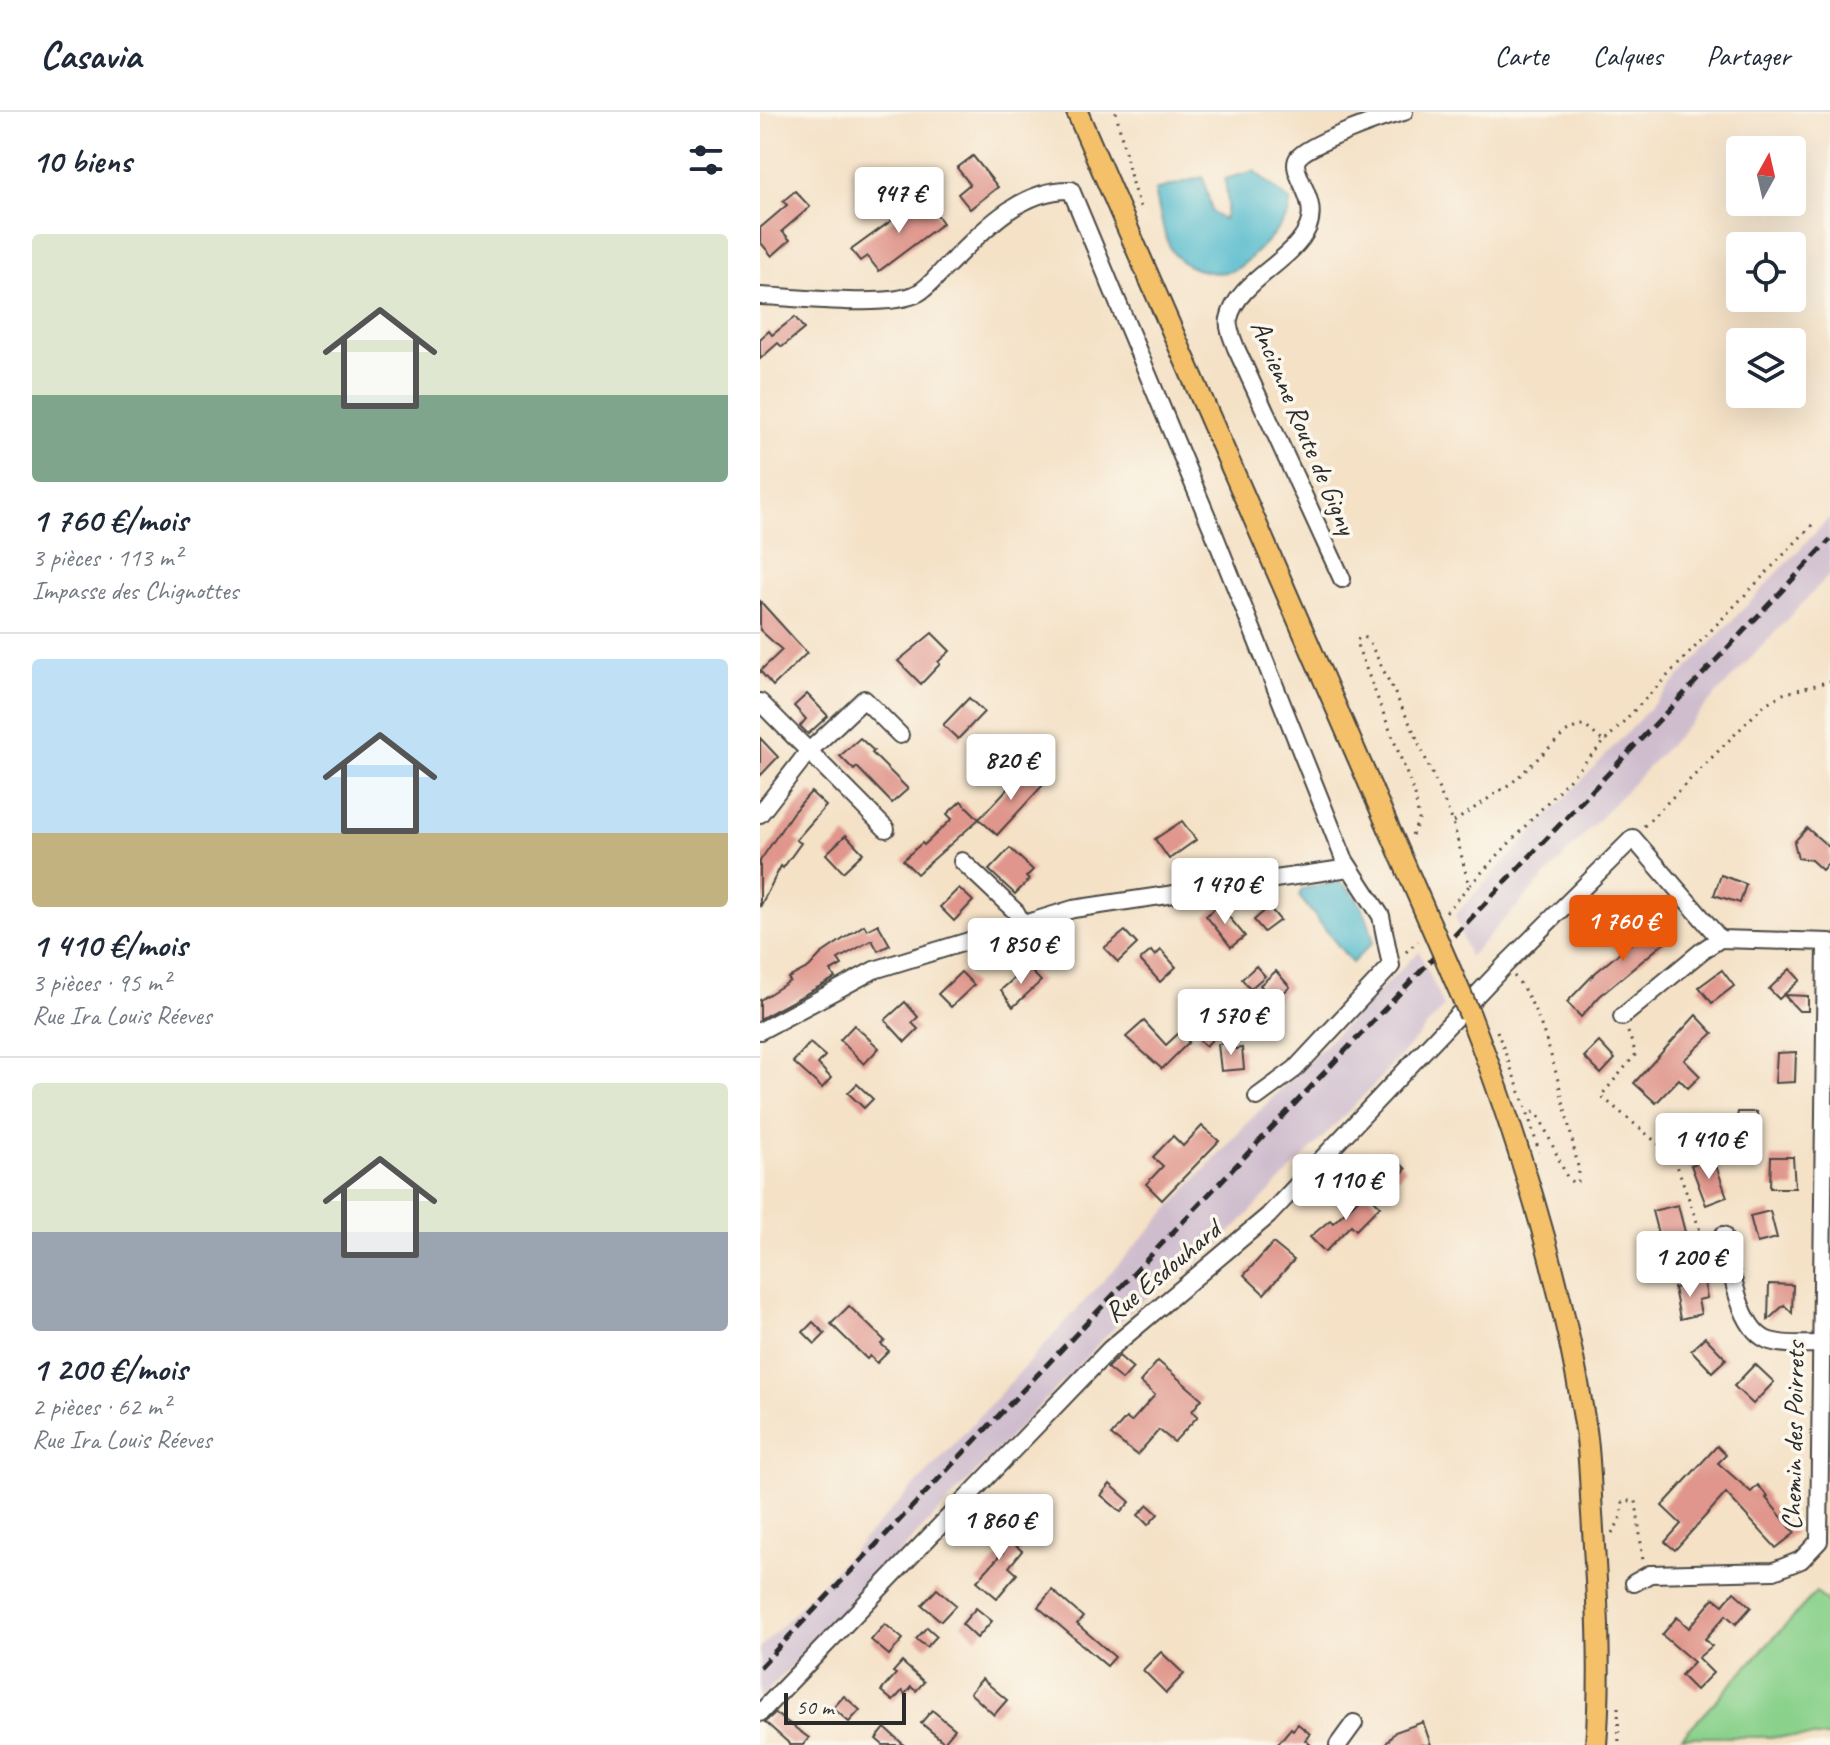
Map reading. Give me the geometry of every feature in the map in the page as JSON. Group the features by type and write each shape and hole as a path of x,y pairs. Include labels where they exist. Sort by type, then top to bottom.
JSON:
{"main road":[{"path":"1077,112 1470,1015 1507,1116 1533,1198 1585,1425 1598,1594 1596,1745"}],"street":[{"name":"Ancienne Route de Gigny","path":"1342,579 1236,348 1228,321 1236,300 1300,240 1308,227 1312,204 1297,172 1295,163 1300,154 1351,130 1404,112"},
{"path":"760,296 882,301 918,294 993,222 1038,195 1071,190 1349,868 1381,916 1391,966 1295,1069 1257,1097"},
{"path":"760,814 808,752 864,699 900,735"},
{"path":"760,702 886,829"},
{"path":"1633,838 1720,939"},
{"name":"Rue Esdouhard","path":"760,1713 1110,1349 1268,1216 1505,965 1633,838"},
{"path":"962,861 1016,912 1023,925"},
{"path":"760,1031 874,970 1073,909 1349,868"},
{"path":"1622,1017 1720,939 1828,942"},
{"name":"Chemin des Poirrets","path":"1638,1580 1675,1572 1774,1571 1801,1560 1825,1541 1821,1344 1828,942"},
{"path":"1723,1235 1744,1315 1757,1334 1780,1344 1821,1344"},
{"path":"1338,1745 1354,1723"}],"path":[{"path":"1391,966 1813,524"},
{"path":"1412,835 1419,820 1415,795 1357,645 1361,637 1370,643 1453,822 1469,886"},
{"path":"1633,838 1765,704 1783,694 1830,681"},
{"path":"1453,822 1514,781 1565,733 1578,726 1585,726 1604,742"},
{"path":"1505,965 1528,993 1546,1041 1579,1171 1578,1181 1573,1183 1567,1177 1540,1118 1536,1113 1527,1111"},
{"path":"1622,1017 1636,1054 1601,1096 1674,1157 1703,1239 1723,1235"},
{"path":"1612,1533 1620,1520 1623,1501 1636,1501 1638,1580"}],"shaded area":[{"path":"1830,517 1830,574 1469,957 1455,915"},
{"path":"1419,951 1444,1007 1376,1083 1218,1245 1133,1308 760,1699 760,1648 943,1456 1252,1118"}],"green space":[{"path":"1816,1592 1830,1605 1830,1737 1682,1737"}],"water":[{"path":"1254,171 1290,201 1288,214 1280,226 1250,258 1231,271 1205,271 1181,261 1168,242 1155,190 1203,177 1212,212 1224,220 1228,205 1225,179"},
{"path":"1340,882 1362,909 1373,942 1352,963 1299,896 1302,889"}],"building":[{"path":"973,156 998,187 970,209 958,194 970,184 957,168"},
{"path":"926,171 939,187 925,198 913,183"},
{"path":"795,191 810,207 782,231 790,240 772,256 760,242 760,228 787,205 783,201"},
{"path":"924,197 943,223 879,271 867,256 860,261 851,250"},
{"path":"795,317 804,329 782,347 778,343 760,359 760,339 769,331 772,335"},
{"path":"760,601 807,653 773,686 760,671 782,650 760,630"},
{"path":"932,633 950,651 921,684 898,661"},
{"path":"807,694 828,716 808,734 800,726 806,719 794,706"},
{"path":"969,698 984,712 958,739 943,725"},
{"path":"760,738 778,757 760,776"},
{"path":"860,738 908,789 892,803 857,767 854,770 840,756"},
{"path":"1026,769 1043,785 997,835 979,819"},
{"path":"811,792 826,806 796,840 801,843 783,868 781,866 760,907 760,861 793,812"},
{"path":"961,801 979,819 917,874 903,860 952,819 947,814"},
{"path":"1182,821 1196,840 1169,859 1155,839"},
{"path":"1807,828 1830,848 1830,861 1822,870 1811,860 1798,858 1794,842"},
{"path":"846,835 863,853 843,872 826,854"},
{"path":"1010,848 1033,870 1026,877 1029,880 1015,894 989,870"},
{"path":"1721,875 1746,884 1740,903 1714,895"},
{"path":"959,888 973,901 954,921 940,907"},
{"path":"1219,905 1245,936 1231,947 1206,916"},
{"path":"1269,907 1280,920 1264,932 1254,920"},
{"path":"1659,912 1676,933 1600,996 1581,1017 1567,1002 1595,973 1644,933 1639,927"},
{"path":"878,924 890,945 878,951 872,940 838,959 842,965 831,971 835,978 760,1019 760,1000 864,925 867,930"},
{"path":"1125,931 1137,944 1118,962 1104,948"},
{"path":"1161,950 1176,967 1160,982 1140,960 1151,951 1155,956"},
{"path":"1256,966 1265,976 1250,989 1242,979"},
{"path":"1027,967 1041,981 1013,1007 1001,990"},
{"path":"1790,969 1800,980 1779,999 1769,989"},
{"path":"1722,970 1734,986 1712,1003 1699,987"},
{"path":"1276,971 1290,987 1274,1001 1260,985"},
{"path":"961,972 974,985 951,1007 938,994"},
{"path":"1784,995 1808,996 1808,1011 1799,1011"},
{"path":"905,1002 918,1017 912,1023 918,1029 905,1042 885,1020"},
{"path":"1221,1012 1230,1021 1206,1046 1196,1037"},
{"path":"1696,1015 1713,1033 1684,1060 1700,1076 1688,1088 1679,1079 1656,1103 1634,1083"},
{"path":"1144,1021 1166,1045 1180,1032 1189,1042 1162,1069 1126,1037"},
{"path":"854,1025 879,1048 864,1064 840,1040"},
{"path":"1234,1042 1235,1049 1242,1048 1244,1069 1221,1071 1218,1044"},
{"path":"1599,1042 1615,1059 1601,1074 1584,1057"},
{"path":"810,1043 825,1056 818,1064 831,1078 822,1088 793,1062"},
{"path":"1796,1052 1795,1082 1775,1083 1777,1053"},
{"path":"857,1084 873,1099 864,1108 848,1093"},
{"path":"1738,1112 1757,1112 1758,1150 1729,1150 1729,1125"},
{"path":"1202,1126 1219,1141 1162,1200 1146,1184 1163,1166 1153,1157 1173,1136 1183,1146"},
{"path":"1392,1155 1406,1169 1388,1187 1373,1173"},
{"path":"1713,1157 1727,1197 1706,1205 1691,1165"},
{"path":"1771,1157 1793,1157 1795,1188 1770,1188"},
{"path":"1366,1192 1380,1206 1356,1230 1351,1225 1325,1252 1310,1237 1330,1220 1333,1223"},
{"path":"1678,1205 1685,1232 1659,1238 1652,1211"},
{"path":"1770,1211 1777,1238 1757,1243 1750,1216"},
{"path":"1273,1243 1294,1260 1264,1294 1244,1275"},
{"path":"1704,1281 1707,1298 1698,1300 1701,1314 1680,1319 1674,1288"},
{"path":"1769,1284 1793,1285 1792,1313 1784,1305 1768,1320"},
{"path":"849,1306 885,1341 881,1344 889,1351 877,1363 870,1356 867,1359 831,1324"},
{"path":"813,1322 825,1334 815,1344 803,1332"},
{"path":"1705,1337 1726,1359 1712,1372 1691,1350"},
{"path":"1119,1356 1133,1368 1122,1380 1107,1368"},
{"path":"1158,1361 1202,1399 1192,1411 1198,1416 1174,1442 1159,1430 1137,1455 1111,1435 1126,1418 1131,1422 1155,1395 1140,1382"},
{"path":"1755,1364 1774,1382 1753,1404 1734,1386"},
{"path":"1717,1446 1726,1455 1718,1463 1751,1492 1758,1485 1795,1533 1776,1548 1726,1493 1675,1550 1665,1542 1681,1524 1662,1506"},
{"path":"1110,1484 1130,1502 1121,1512 1101,1495"},
{"path":"1148,1505 1158,1514 1148,1525 1138,1515"},
{"path":"987,1521 1022,1551 1009,1567 1017,1574 997,1598 977,1581 1003,1552 978,1531"},
{"path":"937,1589 956,1605 941,1621 922,1605"},
{"path":"1052,1590 1083,1617 1077,1624 1115,1657 1107,1666 1038,1607"},
{"path":"1734,1592 1751,1607 1736,1624 1726,1615 1705,1639 1712,1646 1698,1658 1713,1673 1696,1690 1681,1675 1694,1662 1662,1635 1677,1617 1689,1628 1714,1598 1723,1605"},
{"path":"976,1608 992,1621 977,1638 962,1624"},
{"path":"885,1624 903,1639 889,1655 871,1640"},
{"path":"927,1627 937,1636 927,1647 916,1639"},
{"path":"1161,1652 1184,1674 1166,1693 1143,1670"},
{"path":"902,1662 924,1682 916,1691 911,1687 905,1694 902,1691 893,1701 881,1691"},
{"path":"982,1679 1007,1700 994,1715 970,1693"},
{"path":"844,1696 860,1710 849,1722 833,1708"},
{"path":"932,1710 955,1729 944,1742 921,1723"},
{"path":"775,1713 809,1738 803,1745 791,1745 765,1722"},
{"path":"1423,1722 1431,1745 1385,1745 1395,1732"},
{"path":"1298,1724 1310,1734 1305,1740 1311,1745 1277,1745 1291,1728 1293,1730"},
{"path":"885,1728 904,1745 883,1745 876,1739"}],"railway":[{"path":"760,1667 1830,540"}]}
